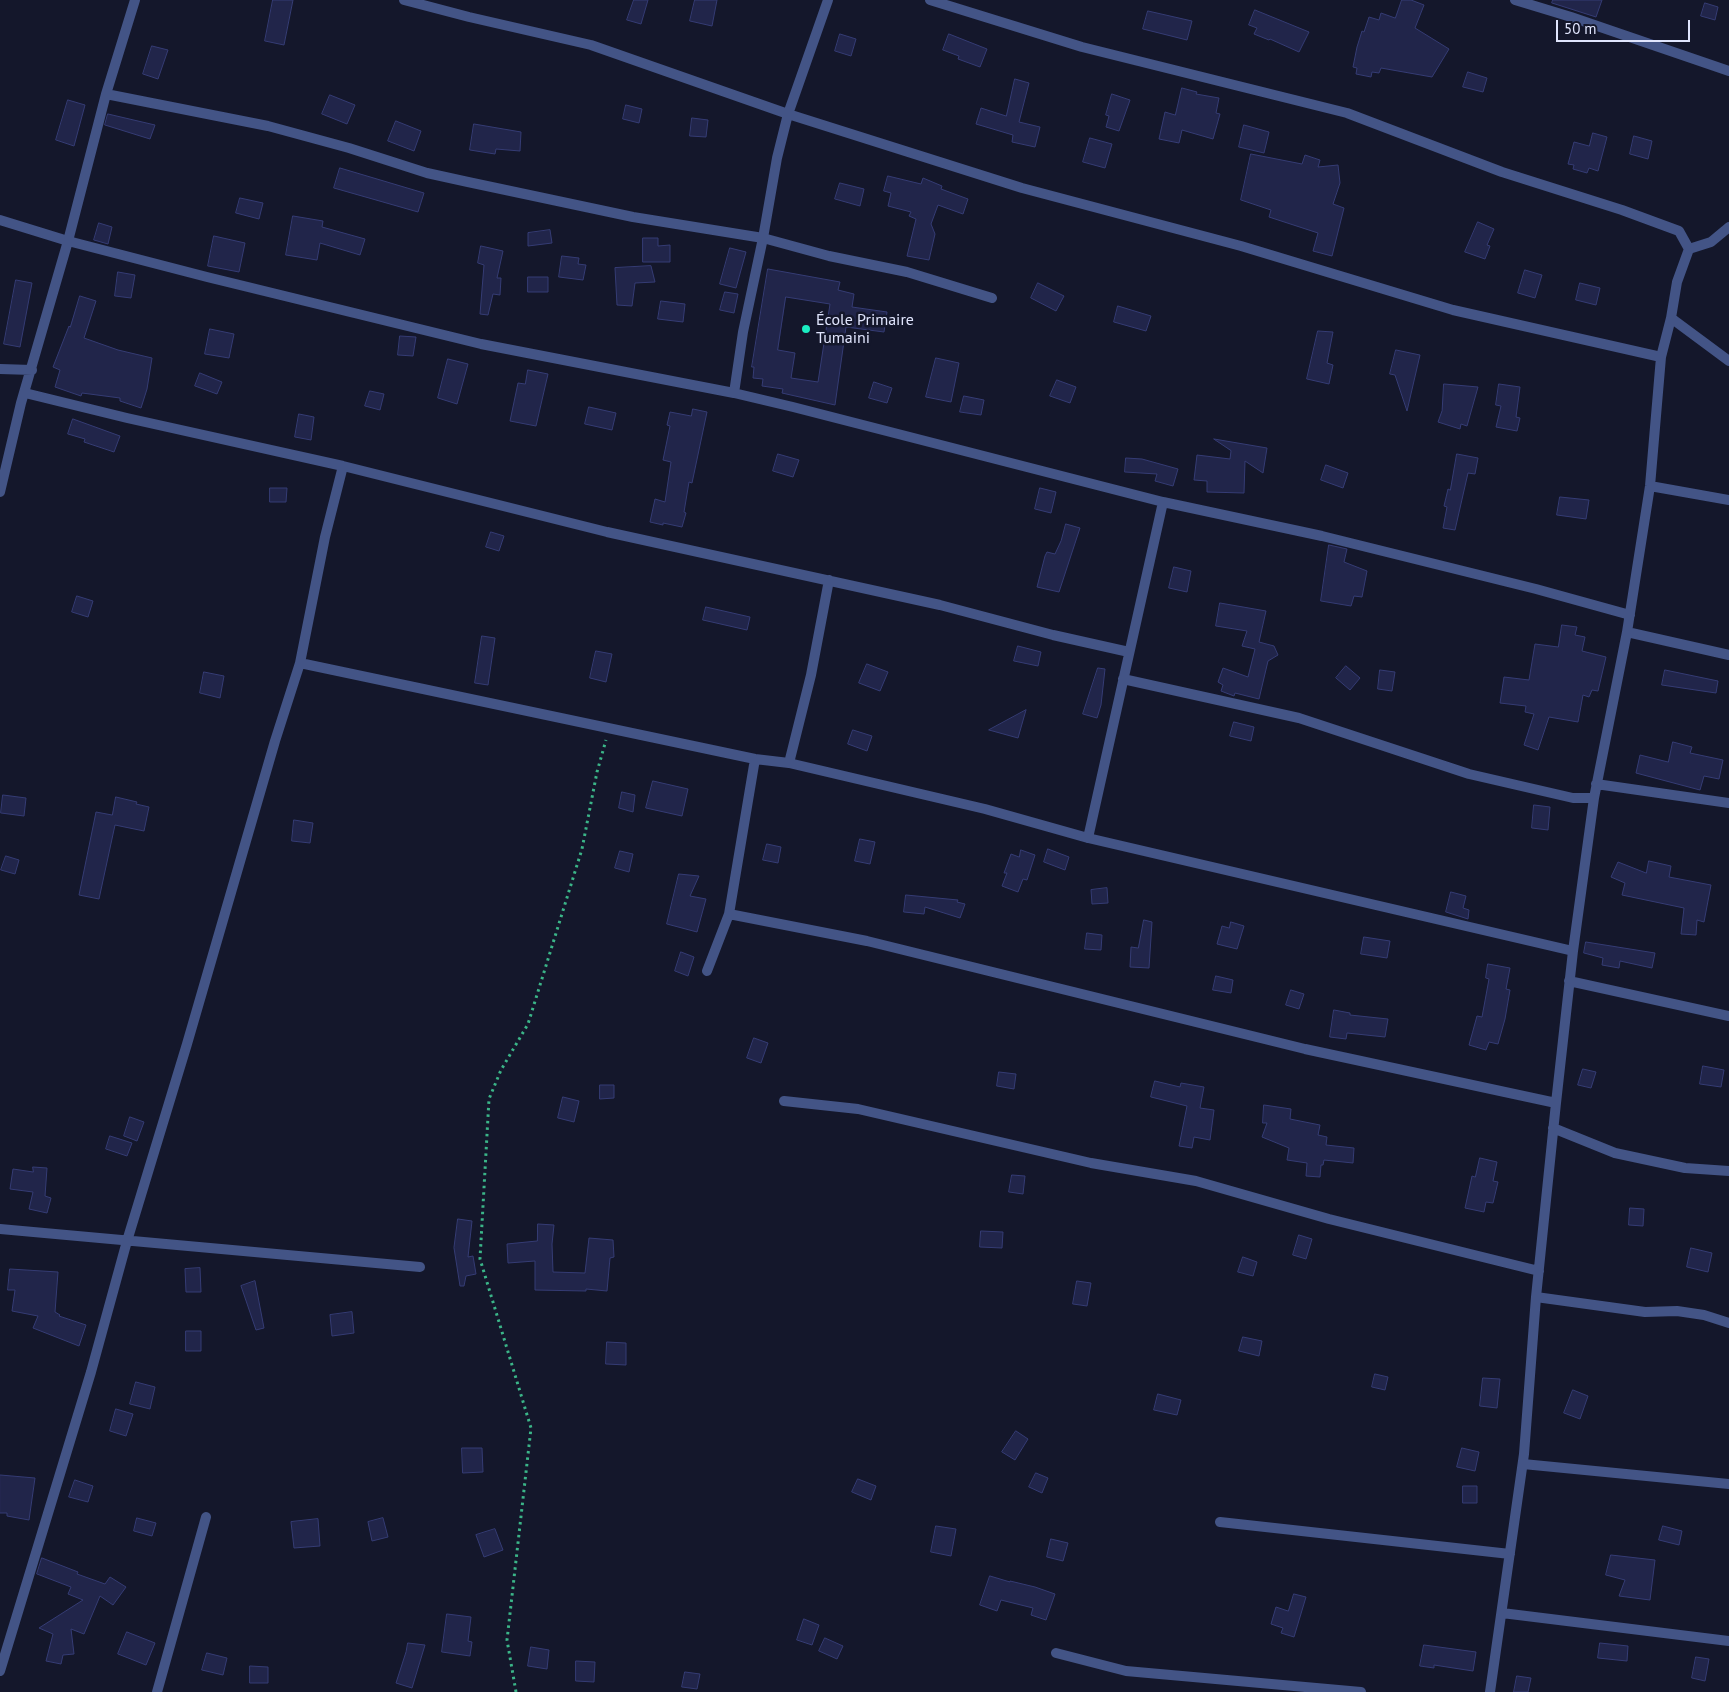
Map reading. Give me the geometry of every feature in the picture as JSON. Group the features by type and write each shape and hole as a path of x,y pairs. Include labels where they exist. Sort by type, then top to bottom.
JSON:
{"street":[{"path":"0,492 106,94 135,0"},
{"path":"404,0 591,45 788,114 1022,188 1240,246 1453,310 1661,357"},
{"path":"734,393 743,332 763,238 777,158 788,114 828,0"},
{"path":"930,0 1082,47 1347,113 1502,172 1622,210 1679,231 1689,250 1677,282 1671,318 1661,357 1650,486 1627,632 1594,798 1573,951 1553,1128 1536,1297 1523,1464 1490,1692"},
{"path":"1515,0 1534,3 1729,71"},
{"path":"106,94 268,126 349,148 428,173 468,182 633,217 763,238 829,256 907,272 992,298"},
{"path":"0,220 68,241 207,277 481,344 734,393 803,409 1163,502 1322,536 1518,584 1630,614"},
{"path":"1689,250 1711,242 1729,227"},
{"path":"1671,318 1729,361"},
{"path":"0,369 32,370"},
{"path":"25,393 127,418 343,466 607,532 940,605 1053,635 1130,652"},
{"path":"0,1671 91,1372 300,662 325,537 343,466"},
{"path":"1650,486 1729,500"},
{"path":"1088,838 1163,502"},
{"path":"789,762 811,676 828,580"},
{"path":"1627,632 1729,655"},
{"path":"300,662 755,759 789,762 985,810 1088,838 1573,951"},
{"path":"1124,679 1299,718 1469,774 1573,798 1594,798"},
{"path":"707,971 729,914 755,759"},
{"path":"1596,784 1729,803"},
{"path":"729,914 867,941 1305,1049 1556,1102"},
{"path":"1570,981 1729,1016"},
{"path":"784,1101 858,1109 1091,1164 1196,1181 1330,1219 1539,1271"},
{"path":"1553,1128 1614,1154 1685,1168 1729,1171"},
{"path":"0,1229 420,1267"},
{"path":"1536,1297 1645,1312 1677,1311 1729,1323"},
{"path":"1523,1464 1729,1484"},
{"path":"157,1692 206,1517"},
{"path":"1220,1522 1510,1554"},
{"path":"1502,1613 1729,1641"},
{"path":"1056,1653 1126,1671 1360,1692"}],"path":[{"path":"516,1692 507,1640 530,1428 480,1259 489,1099 501,1070 528,1024 582,849 597,772 610,728"}],"building":[{"path":"273,0 293,0 284,45 265,41"},
{"path":"634,0 648,0 641,24 627,20"},
{"path":"695,0 717,0 712,26 690,21"},
{"path":"1402,0 1411,0 1424,5 1415,28 1449,49 1432,77 1381,68 1379,73 1372,72 1371,77 1356,74 1357,68 1353,67 1357,47 1369,17 1379,20 1381,13 1395,18"},
{"path":"1553,0 1602,0 1596,17 1552,3"},
{"path":"1705,3 1718,7 1715,20 1701,16"},
{"path":"1255,10 1309,32 1299,52 1254,34 1257,28 1249,25"},
{"path":"1148,11 1192,21 1187,40 1143,29"},
{"path":"840,34 856,39 851,56 835,51"},
{"path":"949,34 987,49 980,67 958,59 959,56 943,50"},
{"path":"152,46 168,50 158,79 143,74"},
{"path":"1468,72 1487,78 1483,92 1463,87"},
{"path":"1015,79 1029,83 1019,122 1040,127 1035,147 1012,142 1013,135 976,124 981,108 1006,116"},
{"path":"1182,88 1197,92 1196,94 1219,98 1216,113 1220,114 1213,139 1182,130 1179,143 1159,139 1165,112 1175,115"},
{"path":"1112,94 1130,100 1119,131 1106,127 1109,116 1106,115"},
{"path":"330,95 355,105 347,124 322,114"},
{"path":"68,100 85,105 74,146 56,140"},
{"path":"626,105 642,109 639,123 623,119"},
{"path":"108,114 155,125 150,139 105,125"},
{"path":"692,118 708,120 706,137 690,136"},
{"path":"396,121 421,131 414,151 388,141"},
{"path":"474,124 521,132 520,151 496,149 495,154 470,150"},
{"path":"1244,125 1269,132 1264,153 1239,147"},
{"path":"1593,133 1607,137 1598,171 1589,168 1587,173 1573,169 1574,165 1568,164 1574,142 1589,146"},
{"path":"1634,136 1652,141 1648,159 1630,154"},
{"path":"1090,138 1112,144 1105,168 1083,162"},
{"path":"1251,154 1302,164 1305,155 1320,160 1318,167 1338,165 1340,183 1333,204 1344,208 1332,256 1313,251 1318,233 1269,217 1271,210 1241,200"},
{"path":"340,168 424,193 418,212 334,188"},
{"path":"888,176 921,184 923,178 942,186 941,189 968,199 963,214 938,205 931,224 935,234 929,260 907,256 916,219 909,216 911,212 888,206 891,193 884,191"},
{"path":"840,183 864,189 860,206 835,199"},
{"path":"240,198 263,203 259,219 236,213"},
{"path":"293,216 323,221 322,227 365,239 360,255 320,243 317,260 286,255"},
{"path":"1478,222 1494,229 1487,245 1490,246 1485,259 1465,252"},
{"path":"99,223 112,227 108,244 94,240"},
{"path":"550,230 552,243 528,246 528,233"},
{"path":"214,236 245,243 239,272 208,266"},
{"path":"643,238 658,238 658,246 670,245 670,262 643,262"},
{"path":"481,246 503,251 497,278 501,278 500,295 493,294 488,315 480,314 484,265 478,263"},
{"path":"730,248 746,252 736,288 720,284"},
{"path":"562,256 579,258 578,264 586,265 583,280 559,277"},
{"path":"651,266 655,282 635,283 632,306 617,305 615,268"},
{"path":"768,269 840,282 838,290 854,294 852,307 887,312 884,332 846,327 835,405 782,393 783,389 762,386 763,379 753,378 754,367 752,367","holes":["786,297 830,304 818,382 791,378 795,353 778,350"]},
{"path":"1525,270 1542,275 1535,298 1518,293"},
{"path":"118,272 135,275 131,298 115,296"},
{"path":"528,277 548,277 548,292 528,292"},
{"path":"16,280 32,283 20,347 4,344"},
{"path":"1038,283 1064,296 1056,311 1031,298"},
{"path":"1580,283 1600,288 1596,305 1576,300"},
{"path":"725,292 738,294 734,313 720,310"},
{"path":"80,296 96,301 84,338 118,350 152,358 147,389 141,408 120,401 120,398 82,393 81,396 55,387 60,370 53,367 70,327"},
{"path":"661,301 685,304 683,322 658,319"},
{"path":"1118,306 1151,316 1146,331 1114,322"},
{"path":"210,329 234,334 229,358 205,354"},
{"path":"1318,331 1333,332 1327,363 1333,365 1329,384 1307,379"},
{"path":"400,336 416,337 413,356 398,355"},
{"path":"1396,350 1420,355 1407,411 1395,375 1390,374"},
{"path":"936,358 959,363 951,402 926,397"},
{"path":"448,359 468,364 457,404 438,398"},
{"path":"528,370 548,374 536,426 510,421 518,383 525,384"},
{"path":"200,373 222,382 217,394 195,386"},
{"path":"1057,380 1076,387 1070,403 1050,396"},
{"path":"874,382 892,388 887,403 869,398"},
{"path":"1444,384 1478,387 1467,426 1461,424 1460,429 1438,422 1442,411"},
{"path":"1499,384 1520,387 1516,417 1520,418 1517,431 1496,427 1501,406 1496,405"},
{"path":"370,391 384,394 380,410 365,406"},
{"path":"964,396 984,400 981,415 960,412"},
{"path":"589,407 616,413 612,430 585,424"},
{"path":"693,409 707,412 692,483 689,482 684,512 686,513 682,527 650,522 655,499 665,502 671,462 663,460 670,426 667,425 670,412 691,416"},
{"path":"299,414 314,417 311,440 295,437"},
{"path":"73,419 120,436 114,452 84,442 85,439 68,434"},
{"path":"1214,439 1267,448 1263,473 1245,461 1244,493 1207,492 1207,481 1194,480 1197,455 1230,459 1231,451"},
{"path":"778,454 799,460 793,477 773,471"},
{"path":"1457,454 1478,458 1475,474 1468,473 1455,530 1443,528 1447,507 1444,506 1448,489 1450,490"},
{"path":"1126,458 1142,459 1178,469 1173,486 1155,481 1157,474 1125,472"},
{"path":"1326,465 1348,473 1343,488 1321,480"},
{"path":"270,488 287,488 286,502 270,502"},
{"path":"1040,488 1056,492 1051,513 1035,509"},
{"path":"1560,497 1589,500 1586,519 1557,515"},
{"path":"1066,524 1080,528 1059,592 1037,587 1045,556 1047,552 1055,554"},
{"path":"491,532 504,536 499,551 486,547"},
{"path":"1329,545 1347,549 1344,562 1367,571 1362,597 1354,596 1351,606 1321,601"},
{"path":"1174,567 1191,571 1187,592 1169,588"},
{"path":"77,596 93,601 88,617 72,612"},
{"path":"1220,603 1266,611 1259,642 1274,646 1278,655 1268,661 1259,699 1235,693 1234,696 1221,691 1223,685 1218,682 1223,668 1248,677 1255,649 1242,646 1247,631 1216,626"},
{"path":"706,607 750,617 747,630 703,620"},
{"path":"1562,625 1577,627 1575,635 1585,637 1582,651 1606,657 1598,691 1592,690 1589,697 1583,695 1578,722 1549,717 1538,750 1524,745 1534,714 1525,712 1526,706 1500,703 1504,677 1529,680 1535,644 1558,647"},
{"path":"482,636 495,638 488,685 475,683"},
{"path":"1018,646 1041,652 1038,666 1014,661"},
{"path":"596,651 612,654 606,682 590,678"},
{"path":"867,664 888,672 880,691 859,683"},
{"path":"1346,666 1360,678 1350,690 1336,678"},
{"path":"1098,668 1105,669 1101,705 1097,718 1083,714"},
{"path":"1380,670 1395,672 1392,691 1378,689"},
{"path":"1665,670 1718,681 1716,693 1662,685"},
{"path":"204,672 224,676 220,698 200,693"},
{"path":"1026,710 1018,738 989,730"},
{"path":"1234,722 1254,727 1251,741 1230,736"},
{"path":"853,730 872,736 867,751 848,744"},
{"path":"1673,742 1692,747 1690,753 1723,760 1719,779 1704,776 1700,790 1636,773 1640,755 1668,762"},
{"path":"653,781 688,789 682,816 646,808"},
{"path":"622,792 635,795 633,812 619,808"},
{"path":"3,795 26,798 24,816 1,813"},
{"path":"116,797 149,807 144,831 115,825 99,899 79,895 96,812 112,815"},
{"path":"1534,805 1550,807 1548,830 1532,828"},
{"path":"294,820 313,823 310,843 292,841"},
{"path":"860,839 875,842 870,864 855,861"},
{"path":"767,844 781,847 778,863 763,860"},
{"path":"1048,849 1069,857 1065,870 1044,862"},
{"path":"1021,850 1035,855 1027,880 1023,879 1018,892 1002,886 1007,873 1004,873 1011,854 1019,857"},
{"path":"620,851 633,854 629,872 615,868"},
{"path":"6,856 19,860 15,874 1,870"},
{"path":"1649,861 1671,866 1669,877 1711,885 1704,922 1697,920 1696,935 1681,934 1684,908 1622,895 1625,883 1611,877 1618,862 1646,873"},
{"path":"679,874 699,876 690,896 706,899 697,932 667,924"},
{"path":"1107,888 1108,903 1092,904 1091,890"},
{"path":"1451,892 1466,896 1463,908 1469,910 1468,919 1446,912"},
{"path":"906,895 958,900 957,902 965,904 960,918 925,907 924,914 904,912"},
{"path":"1144,920 1152,922 1149,968 1130,967 1131,947 1138,948"},
{"path":"1231,922 1244,926 1237,949 1217,944 1222,926 1229,928"},
{"path":"1087,933 1102,935 1101,950 1085,949"},
{"path":"1364,937 1390,941 1387,958 1361,954"},
{"path":"1586,942 1655,953 1652,968 1620,961 1619,968 1602,965 1603,958 1584,953"},
{"path":"681,952 694,957 688,976 675,971"},
{"path":"1488,964 1510,968 1506,989 1510,990 1498,1044 1489,1042 1486,1050 1469,1045 1477,1016 1482,1017 1489,979 1486,978"},
{"path":"1216,976 1233,980 1231,993 1213,990"},
{"path":"1291,990 1304,994 1299,1009 1286,1005"},
{"path":"1334,1010 1350,1013 1350,1015 1388,1019 1385,1037 1347,1033 1346,1039 1330,1037"},
{"path":"754,1038 768,1043 761,1063 747,1058"},
{"path":"1703,1066 1724,1070 1721,1087 1700,1084"},
{"path":"1583,1069 1596,1072 1591,1088 1578,1085"},
{"path":"999,1072 1016,1074 1014,1089 997,1086"},
{"path":"1155,1081 1180,1087 1181,1083 1204,1087 1200,1108 1214,1110 1210,1140 1194,1137 1192,1148 1179,1146 1187,1106 1151,1097"},
{"path":"600,1085 614,1085 614,1098 600,1099"},
{"path":"563,1097 579,1101 574,1122 558,1118"},
{"path":"1264,1105 1291,1109 1290,1119 1320,1125 1318,1135 1327,1137 1326,1145 1354,1148 1353,1163 1324,1160 1323,1165 1321,1165 1320,1177 1306,1176 1307,1163 1287,1160 1289,1148 1262,1137 1267,1123 1263,1123"},
{"path":"130,1117 144,1122 137,1141 124,1136"},
{"path":"110,1136 132,1143 127,1156 106,1149"},
{"path":"1480,1158 1497,1162 1493,1181 1498,1182 1493,1203 1486,1202 1484,1212 1465,1208 1472,1176 1475,1177"},
{"path":"33,1167 47,1168 45,1196 51,1198 47,1213 29,1209 33,1192 10,1189 13,1169 33,1172"},
{"path":"1012,1175 1025,1176 1023,1194 1009,1192"},
{"path":"1630,1208 1644,1209 1643,1226 1629,1225"},
{"path":"458,1219 472,1221 468,1257 473,1256 476,1274 466,1276 464,1286 460,1286 454,1248"},
{"path":"538,1224 554,1225 552,1244 553,1272 585,1273 589,1238 613,1240 614,1257 610,1258 607,1291 586,1289 586,1291 535,1290 535,1261 508,1263 507,1244 537,1241"},
{"path":"981,1231 1003,1232 1002,1248 980,1247"},
{"path":"1299,1235 1312,1239 1306,1259 1293,1255"},
{"path":"1691,1248 1712,1253 1708,1272 1687,1267"},
{"path":"1243,1257 1257,1262 1253,1276 1238,1272"},
{"path":"200,1268 201,1292 186,1292 185,1269"},
{"path":"10,1269 58,1272 55,1312 59,1316 86,1325 79,1346 33,1328 38,1316 12,1311 15,1290 8,1290"},
{"path":"255,1281 264,1328 256,1330 241,1286"},
{"path":"1077,1281 1091,1283 1087,1306 1073,1304"},
{"path":"352,1312 354,1333 332,1336 330,1315"},
{"path":"186,1331 201,1331 201,1351 186,1351"},
{"path":"1243,1337 1262,1341 1259,1356 1239,1351"},
{"path":"607,1342 626,1343 626,1365 606,1364"},
{"path":"1375,1374 1388,1377 1385,1390 1372,1387"},
{"path":"1483,1378 1500,1379 1497,1408 1480,1406"},
{"path":"136,1382 155,1387 150,1409 130,1404"},
{"path":"1573,1390 1588,1396 1580,1419 1564,1413"},
{"path":"1158,1394 1181,1400 1177,1415 1154,1410"},
{"path":"116,1409 133,1414 126,1436 110,1431"},
{"path":"1016,1431 1028,1439 1015,1460 1002,1452"},
{"path":"462,1448 482,1448 483,1472 463,1473"},
{"path":"1462,1448 1479,1452 1475,1471 1457,1467"},
{"path":"1036,1473 1048,1478 1042,1493 1029,1487"},
{"path":"0,1475 35,1478 29,1520 7,1516 7,1513 0,1513"},
{"path":"858,1479 876,1486 871,1500 852,1492"},
{"path":"75,1480 93,1486 88,1502 69,1497"},
{"path":"1463,1486 1477,1486 1477,1503 1463,1503"},
{"path":"137,1518 156,1523 152,1536 134,1531"},
{"path":"383,1518 388,1537 372,1541 368,1522"},
{"path":"318,1519 320,1546 294,1548 291,1522"},
{"path":"936,1526 956,1529 951,1556 931,1552"},
{"path":"1663,1526 1682,1531 1679,1545 1659,1540"},
{"path":"495,1529 503,1550 484,1557 476,1535"},
{"path":"1051,1539 1068,1543 1063,1561 1047,1557"},
{"path":"1611,1555 1655,1560 1650,1600 1619,1596 1625,1580 1606,1575"},
{"path":"42,1558 105,1584 110,1577 126,1587 113,1605 100,1596 84,1634 71,1629 74,1654 63,1655 61,1664 46,1661 53,1634 39,1628 83,1600 68,1594 71,1587 37,1574"},
{"path":"990,1576 1055,1594 1046,1620 1031,1615 1033,1608 1001,1600 997,1611 980,1605"},
{"path":"1294,1594 1306,1597 1294,1637 1281,1633 1283,1628 1271,1624 1276,1607 1288,1611"},
{"path":"447,1614 471,1617 468,1641 472,1642 470,1656 442,1652"},
{"path":"804,1619 819,1625 812,1645 797,1640"},
{"path":"127,1632 155,1643 146,1665 118,1654"},
{"path":"825,1638 843,1646 837,1659 819,1651"},
{"path":"408,1643 425,1645 412,1688 396,1683"},
{"path":"1600,1643 1628,1646 1627,1661 1598,1658"},
{"path":"1424,1645 1476,1652 1473,1671 1434,1665 1434,1668 1420,1666"},
{"path":"531,1647 549,1650 547,1669 528,1666"},
{"path":"207,1653 227,1658 223,1675 202,1670"},
{"path":"1696,1657 1709,1659 1705,1681 1692,1678"},
{"path":"576,1661 595,1662 594,1682 576,1681"},
{"path":"250,1666 268,1667 268,1683 250,1683"},
{"path":"685,1672 700,1674 697,1689 682,1687"},
{"path":"1517,1676 1531,1678 1528,1692 1514,1692"}],"place":[{"name":"École Primaire Tumaini","path":"806,329"}]}
